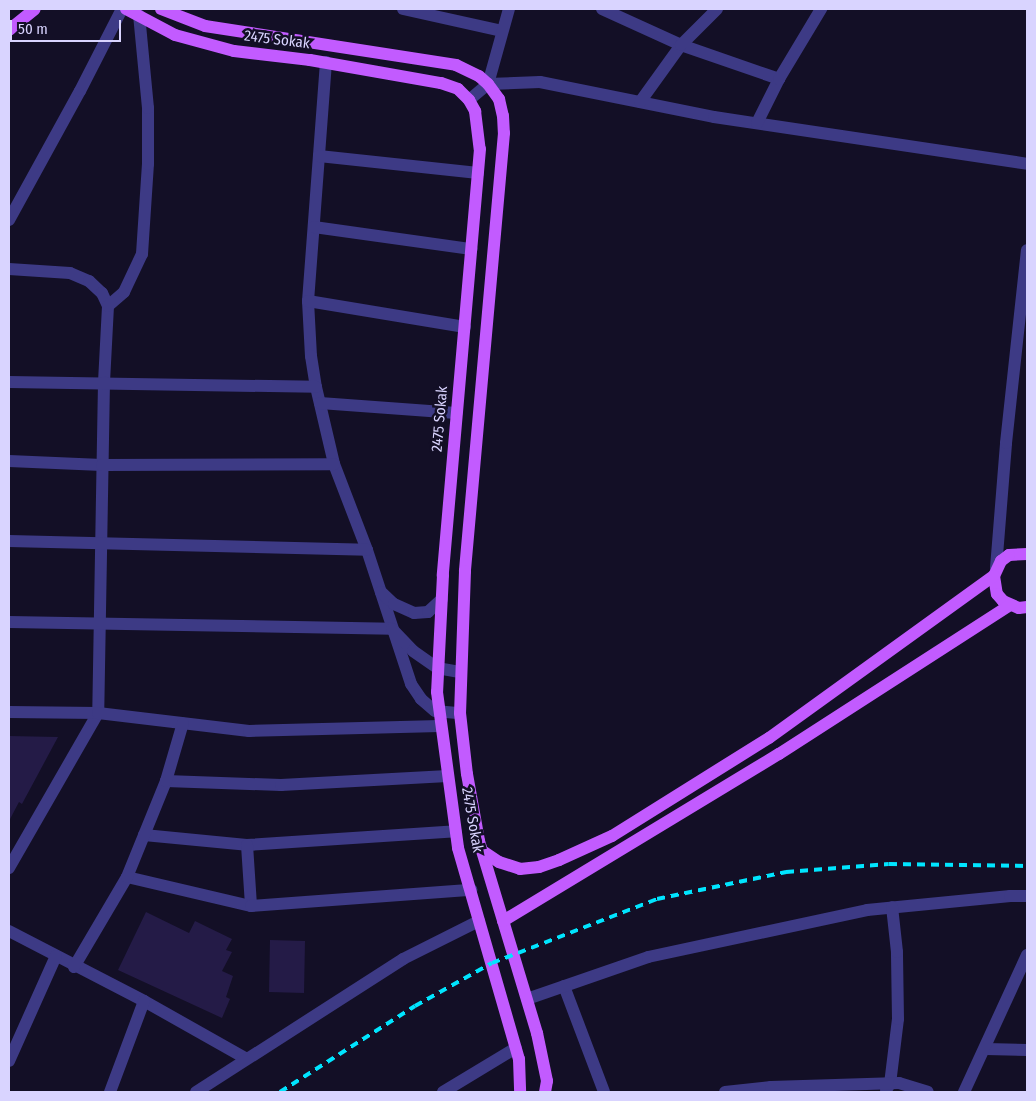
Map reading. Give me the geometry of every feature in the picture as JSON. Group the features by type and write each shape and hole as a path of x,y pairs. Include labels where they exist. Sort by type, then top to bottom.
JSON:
{"main road":[{"path":"9,29 20,9"},
{"path":"9,29 35,9"},
{"name":"2475 Sokak","path":"126,9 175,35 234,51 326,62 441,83 458,90 470,100 475,111 479,130 478,173 442,599 437,668 438,712 456,832 479,921 519,1059 520,1092"},
{"name":"2475 Sokak","path":"169,10 205,26 456,66 472,72 488,84 502,108 504,134 465,571 460,713 467,774 481,850 527,999 547,1081 546,1092"},
{"path":"481,850 499,862 520,869 540,867 612,836 768,738 995,572 1009,556 1017,553 1027,554"},
{"path":"995,572 997,594 1010,605 1027,607"},
{"path":"503,921 779,754 1010,605"}],"street":[{"path":"9,220 80,91 122,9"},
{"path":"403,9 502,31"},
{"path":"470,100 488,84 509,9"},
{"path":"602,9 681,45 779,79"},
{"path":"640,102 681,45 717,9"},
{"path":"757,123 779,79 821,9"},
{"path":"108,306 124,292 142,254 148,164 148,108 139,16"},
{"path":"326,62 308,301 311,356 316,387 334,464 368,550 411,684 421,698 438,712 460,713"},
{"path":"488,84 540,82 757,123 1027,164"},
{"path":"319,156 478,173"},
{"path":"314,227 471,249"},
{"path":"995,572 1006,443 1027,250"},
{"path":"9,269 70,273 90,281 102,293 108,306 104,382 98,625 98,713 9,868"},
{"path":"308,301 465,327"},
{"path":"9,382 104,382 316,387"},
{"path":"320,403 457,413"},
{"path":"9,461 102,465 334,464"},
{"path":"9,541 368,550"},
{"path":"380,591 394,604 414,613 428,612 442,599"},
{"path":"9,622 392,629 414,651 437,668 460,672"},
{"path":"9,712 98,713 249,731 440,726"},
{"path":"74,967 127,877 166,781 183,723"},
{"path":"166,781 281,785 448,776"},
{"path":"144,835 247,845 456,832"},
{"path":"247,845 251,906"},
{"path":"127,877 251,906 471,890"},
{"path":"527,999 648,956 867,910 1027,896"},
{"path":"887,1088 898,1019 897,952 892,907"},
{"path":"196,1092 245,1058 403,959 479,921"},
{"path":"9,931 74,967 144,1000 245,1058"},
{"path":"9,1061 56,956"},
{"path":"964,1092 986,1049 1027,956"},
{"path":"564,986 604,1092"},
{"path":"110,1092 144,1000"},
{"path":"443,1092 516,1048"},
{"path":"986,1049 1027,1050"},
{"path":"725,1092 887,1088 899,1083 928,1092"}],"building":[{"path":"9,736 58,737 22,804 19,802 9,821"},
{"path":"146,912 189,933 195,921 232,939 226,950 232,952 222,971 233,976 226,997 230,999 222,1018 118,970"},
{"path":"270,940 305,941 304,993 269,992"}],"railway":[{"path":"280,1092 415,1006 492,963 657,899 786,872 889,864 1027,866"}]}
